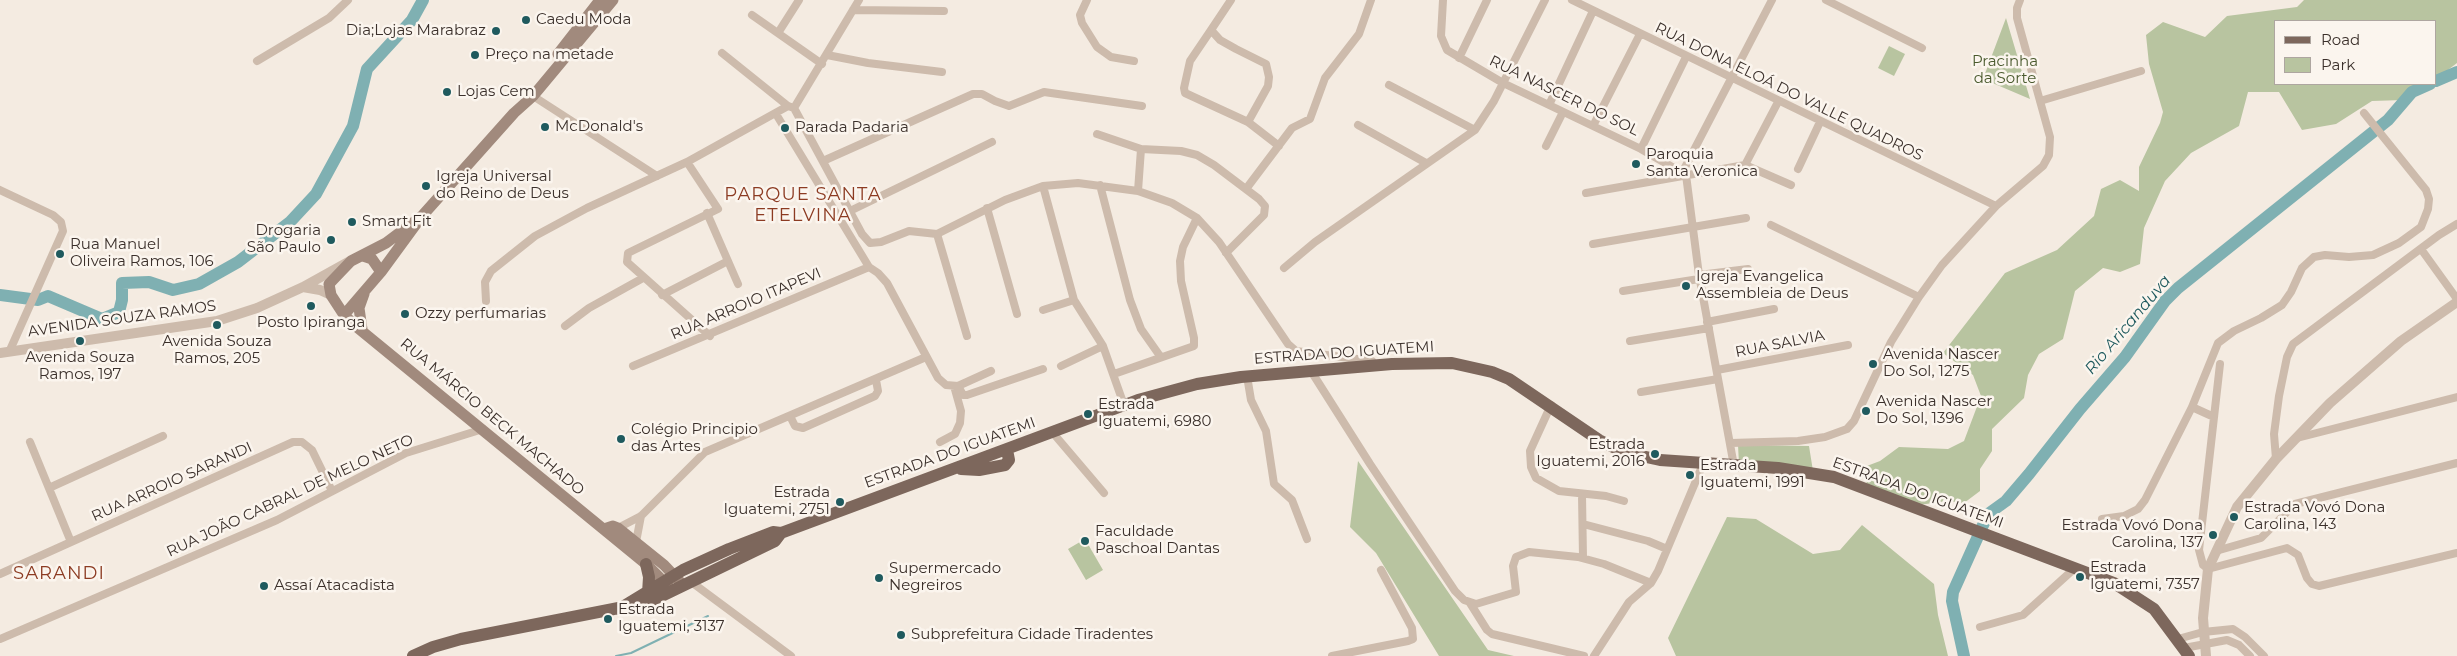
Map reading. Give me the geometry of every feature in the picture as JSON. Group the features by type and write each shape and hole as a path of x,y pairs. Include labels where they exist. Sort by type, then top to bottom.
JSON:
{"main road":[{"name":"AVENIDA SOUZA RAMOS","path":"514,114 600,0"},
{"name":"AVENIDA SOUZA RAMOS","path":"344,314 381,272 422,216 514,114 533,96 613,0"},
{"name":"AVENIDA SOUZA RAMOS","path":"331,296 329,284 351,261 397,236 422,216"},
{"path":"363,256 372,259 381,272"},
{"path":"362,329 359,308 366,288"},
{"path":"331,296 344,314"},
{"name":"RUA MÁRCIO BECK MACHADO","path":"344,314 646,564 676,583"},
{"name":"ESTRADA DO IGUATEMI","path":"413,656 433,647 461,639 649,602 676,583 700,562 776,536 1124,405 1197,384 1247,376 1392,364 1452,363 1478,368 1509,380 1550,405 1586,431 1623,452 1650,459 1778,468 1834,477 2114,583 2144,601 2154,610 2184,648"},
{"path":"604,528 613,526 618,528"},
{"name":"RUA MÁRCIO BECK MACHADO","path":"618,528 636,542 676,583"},
{"name":"ESTRADA DO IGUATEMI","path":"619,609 648,593 718,567 776,536"},
{"path":"646,564 649,577 648,593"}],"street":[{"path":"257,60 329,18 348,0"},
{"path":"778,32 799,0"},
{"path":"486,300 484,287 488,276 514,252 557,224 687,162 791,107 822,64 859,0"},
{"path":"1087,0 1080,15 1082,23 1097,47 1112,57 1134,61"},
{"path":"1231,0 1190,61 1184,88 1185,93 1248,122 1279,146"},
{"path":"1246,189 1292,128 1310,119 1326,78 1359,34 1371,0"},
{"name":"RUA NASCER DO SOL","path":"1443,0 1442,42 1447,50 1503,83 1641,149 1684,174"},
{"path":"1459,58 1487,0"},
{"path":"1284,268 1315,242 1475,130 1503,83 1545,0"},
{"name":"RUA DONA ELOÁ DO VALLE QUADROS","path":"1572,0 1778,102 1996,206"},
{"path":"1734,466 1699,277 1684,174 1772,0"},
{"path":"1826,0 1922,48"},
{"path":"1731,443 1798,441 1825,437 1847,429 1854,420 1891,342 1918,297 1952,252 1996,206 2036,173 2049,155 2050,137 2017,18 2017,8 2020,0"},
{"path":"853,10 944,11"},
{"path":"1549,105 1593,11"},
{"path":"752,15 822,64"},
{"path":"1211,30 1220,40 1266,64 1269,77 1268,86 1248,122"},
{"path":"1593,126 1640,34"},
{"path":"722,53 791,107 867,240 873,243 909,231 936,234 987,208 1043,186 1078,183 1138,191 1172,203 1196,218 1226,253 1288,344 1296,351 1392,364"},
{"path":"827,55 868,64 942,72"},
{"path":"1641,149 1686,57"},
{"path":"2040,101 2141,71"},
{"path":"1389,85 1475,130"},
{"path":"823,161 973,94 982,94 1009,106 1044,92 1142,106"},
{"path":"533,96 657,176"},
{"path":"1745,165 1778,102"},
{"path":"1546,146 1564,112"},
{"path":"2102,519 2124,516 2138,509 2145,500 2192,407 2218,343 2234,331 2282,305 2291,292 2298,274 2314,258 2325,255 2349,257 2374,255 2399,244 2421,227 2428,209 2429,200 2426,190 2364,113"},
{"path":"776,114 869,267 887,283 938,378 946,385 956,386 991,372"},
{"path":"1798,169 1820,122"},
{"path":"1358,125 1426,163"},
{"path":"1097,134 1141,149 1181,150 1196,155 1246,189 1265,206 1265,212 1226,253"},
{"path":"850,211 992,142"},
{"path":"1138,191 1141,149"},
{"path":"687,162 718,209 628,253 626,259 628,265 710,336"},
{"path":"1586,193 1684,174 1745,165 1791,185"},
{"path":"1100,185 1130,300 1141,329 1160,356"},
{"path":"1043,186 1074,300 1102,346 1124,405"},
{"path":"0,190 53,215 63,226 62,237 29,307 5,351"},
{"path":"987,208 1017,314"},
{"path":"707,213 738,284"},
{"path":"1114,374 1160,356 1190,349 1194,344 1181,281 1180,261 1183,247 1196,218"},
{"path":"1593,244 1746,218"},
{"path":"2276,458 2275,418 2286,357 2290,349 2297,340 2421,248 2457,224"},
{"path":"1771,225 1918,297"},
{"path":"936,234 967,336"},
{"path":"2206,656 2203,632 2208,568 2237,507 2276,458 2364,372 2401,341 2457,300 2421,248"},
{"name":"AVENIDA SOUZA RAMOS","path":"5,351 217,321 257,308 303,288 351,261"},
{"path":"662,296 728,261"},
{"name":"RUA ARROIO ITAPEVI","path":"633,366 710,336 869,267"},
{"path":"1623,291 1748,269"},
{"path":"565,326 589,308 643,278"},
{"path":"303,288 314,288 331,296"},
{"path":"1043,310 1074,300"},
{"path":"1630,341 1774,309"},
{"name":"RUA SALVIA","path":"1717,370 1848,345"},
{"path":"1061,366 1102,346"},
{"path":"618,528 641,516 690,464 705,452 926,358"},
{"path":"2208,568 2200,559 2199,550 2220,364"},
{"path":"956,386 963,395 967,395 1044,369"},
{"path":"1311,371 1370,464 1455,591 1470,603 1486,630 1492,634 1584,656"},
{"path":"1247,376 1251,400 1266,431 1274,484 1292,500 1307,539"},
{"path":"1641,392 1718,379"},
{"path":"790,416 795,426 803,428 875,396 878,391 876,380"},
{"path":"940,442 955,434 960,423 961,411 956,386"},
{"path":"2296,438 2457,397"},
{"path":"1550,405 1533,443 1529,458 1536,478 1550,488 1582,495 1602,495 1624,501"},
{"path":"2192,407 2214,417"},
{"name":"RUA JOÃO CABRAL DE MELO NETO","path":"0,639 277,520 406,454 483,429"},
{"path":"1053,433 1104,493"},
{"path":"49,488 163,436"},
{"path":"30,442 71,542"},
{"name":"RUA ARROIO SARANDI","path":"0,574 293,442 302,442 312,450 332,491"},
{"path":"2216,551 2261,538 2296,504 2457,463"},
{"path":"1594,656 1629,602 1650,583 1685,512 1703,464"},
{"path":"1582,495 1583,558"},
{"path":"636,542 641,516"},
{"path":"1583,524 1640,539 1666,549"},
{"path":"2208,568 2287,548 2298,555 2307,578 2312,584 2319,586 2457,554"},
{"path":"1470,603 1490,601 1516,592 1513,566 1516,557 1529,552 1583,558 1604,564 1650,583"},
{"path":"1980,627 2016,618 2030,611 2075,568"},
{"path":"1332,656 1413,639 1412,628 1381,570"},
{"name":"RUA MÁRCIO BECK MACHADO","path":"676,583 791,656"},
{"path":"2184,648 2203,632 2233,629 2245,637 2264,656"},
{"path":"2184,648 2221,640 2234,642 2250,656"}],"green space":[{"path":"2304,0 2457,0 2457,63 2437,78 2437,20 2274,20 2274,85 2427,85 2403,100 2372,101 2336,124 2302,130 2279,92 2248,92 2239,126 2191,153 2165,181 2144,228 2140,264 2120,272 2103,268 2075,291 2063,339 2039,354 2028,375 2024,398 1992,429 1992,451 1980,469 1980,491 1964,503 1947,501 1919,505 1868,485 1859,469 1880,461 1899,447 1948,449 1964,441 1981,396 1973,375 1943,353 2005,273 2057,250 2094,216 2101,189 2120,180 2139,191 2139,167 2160,123 2163,112 2149,64 2146,35 2163,22 2205,37 2227,16 2297,7"},
{"name":"Pracinha da Sorte","path":"2006,18 2030,99 1983,79"},
{"path":"1889,46 1905,54 1894,76 1878,68"},
{"path":"1738,445 1809,446 1813,471 1739,464"},
{"path":"1358,461 1488,650 1514,656 1439,656 1376,553 1350,527"},
{"path":"1727,517 1756,519 1813,554 1840,550 1862,525 1934,584 1938,615 1948,656 1676,656 1668,638"},
{"path":"1085,539 1103,570 1086,580 1068,549"}],"waterway":[{"path":"0,295 38,300 48,296 102,319 119,312 122,300 122,283 149,282 173,290 199,284 238,262 290,222 316,194 353,126 367,69 412,20 423,0"},
{"name":"Rio Aricanduva","path":"2437,81 2457,72"},
{"name":"Rio Aricanduva","path":"1964,656 1952,601 1953,592 1988,514 2006,501 2029,474 2080,409 2125,357 2165,301 2178,288 2388,120 2412,92 2428,85"},
{"path":"616,656 631,653 708,616"}],"place":[{"name":"Caedu Moda","path":"526,20"},
{"name":"Dia;Lojas Marabraz","path":"496,31"},
{"name":"Preço na metade","path":"475,55"},
{"name":"Lojas Cem","path":"447,92"},
{"name":"McDonald's","path":"545,127"},
{"name":"Parada Padaria","path":"785,128"},
{"name":"Paroquia Santa Veronica","path":"1636,164"},
{"name":"Igreja Universal do Reino de Deus","path":"426,186"},
{"name":"Smart Fit","path":"352,222"},
{"name":"Drogaria São Paulo","path":"331,240"},
{"name":"Rua Manuel Oliveira Ramos, 106","path":"60,254"},
{"name":"Igreja Evangelica Assembleia de Deus","path":"1686,286"},
{"name":"Posto Ipiranga","path":"311,306"},
{"name":"Ozzy perfumarias","path":"405,314"},
{"name":"Avenida Souza Ramos, 205","path":"217,325"},
{"name":"Avenida Souza Ramos, 197","path":"80,341"},
{"name":"Avenida Nascer Do Sol, 1275","path":"1873,364"},
{"name":"Avenida Nascer Do Sol, 1396","path":"1866,411"},
{"name":"Estrada Iguatemi, 6980","path":"1088,414"},
{"name":"Colégio Principio das Artes","path":"621,439"},
{"name":"Estrada Iguatemi, 2016","path":"1655,454"},
{"name":"Estrada Iguatemi, 1991","path":"1690,475"},
{"name":"Estrada Iguatemi, 2751","path":"840,502"},
{"name":"Estrada Vovó Dona Carolina, 143","path":"2234,517"},
{"name":"Estrada Vovó Dona Carolina, 137","path":"2213,535"},
{"name":"Faculdade Paschoal Dantas","path":"1085,541"},
{"name":"Estrada Iguatemi, 7357","path":"2080,577"},
{"name":"Supermercado Negreiros","path":"879,578"},
{"name":"Assaí Atacadista","path":"264,586"},
{"name":"Estrada Iguatemi, 3137","path":"608,619"},
{"name":"Subprefeitura Cidade Tiradentes","path":"901,635"}],"district":[{"name":"PARQUE SANTA ETELVINA","path":"803,205"},
{"name":"SARANDI","path":"59,574"}]}
